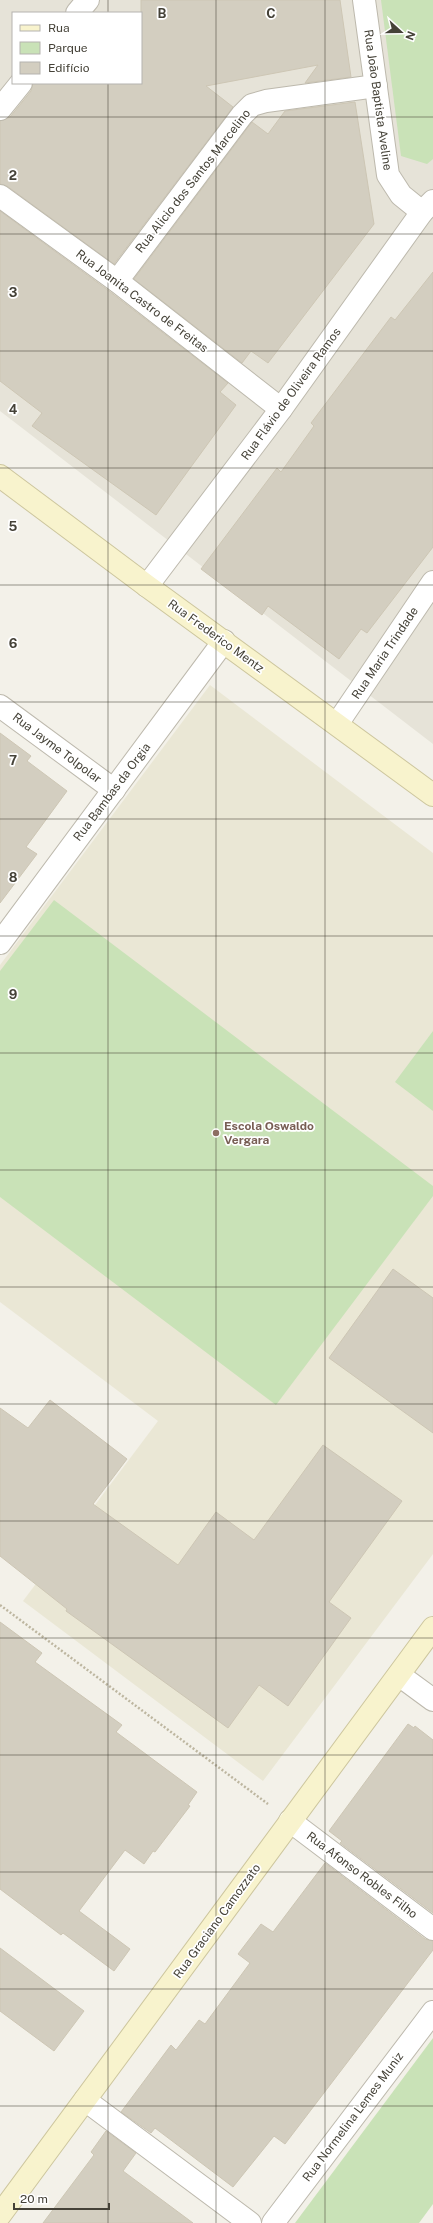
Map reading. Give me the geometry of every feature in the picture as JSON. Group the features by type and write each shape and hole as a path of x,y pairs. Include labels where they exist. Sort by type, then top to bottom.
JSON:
{"street":[{"path":"78,12 88,0"},
{"name":"Rua João Baptista Aveline","path":"364,0 388,175 401,195 427,206"},
{"path":"0,109 20,84"},
{"name":"Rua Alicio dos Santos Marcelino","path":"117,281 242,116 252,105 266,101 376,86"},
{"name":"Rua Joanita Castro de Freitas","path":"0,196 117,281 281,409"},
{"name":"Rua Flávio de Oliveira Ramos","path":"147,586 281,409 427,206"},
{"name":"Rua Frederico Mentz","path":"0,476 147,586 433,795"},
{"name":"Rua Maria Trindade","path":"336,724 433,582"},
{"name":"Rua Bambas da Orgia","path":"0,943 224,641"},
{"name":"Rua Jayme Tolpolar","path":"0,706 114,790"},
{"name":"Rua Graciano Camozzato","path":"0,2215 433,1628"},
{"path":"399,1675 433,1700"},
{"name":"Rua Afonso Robles Filho","path":"290,1822 433,1929"},
{"name":"Rua Normelina Lemes Muniz","path":"273,2223 433,2012"},
{"path":"85,2100 250,2223"}],"path":[{"path":"0,1605 290,1822"}],"shaded area":[{"path":"0,0 433,0 433,744 0,411"},
{"name":"Escola Oswaldo Vergara","path":"210,685 433,853 433,1554 263,1781 23,1601 158,1421 0,1302 0,965"}],"green space":[{"path":"381,0 433,0 433,159 427,164 401,156"},
{"path":"54,900 433,1186 433,1196 276,1405 0,1197 0,971"},
{"path":"433,1031 433,1111 395,1082"},
{"path":"433,2038 433,2204 419,2223 295,2223"}],"building":[{"path":"141,0 340,0 351,77 305,83 318,65 206,86 233,107 114,264 7,186 0,184 0,121 10,117 31,91 33,84 142,84"},
{"path":"355,102 374,224 268,363 251,351 242,363 134,279 252,122 268,134 285,111"},
{"path":"0,211 109,291 228,383 220,392 236,405 156,515 32,426 42,413 0,381"},
{"path":"433,272 433,547 367,633 361,629 339,659 268,606 262,615 201,569 277,468 281,472 314,426 311,423 391,317 395,320"},
{"path":"0,733 31,756 27,761 67,791 26,847 37,854 0,903"},
{"path":"393,1269 433,1298 433,1433 329,1358"},
{"path":"50,1400 127,1459 93,1504 178,1565 216,1512 254,1540 323,1445 402,1501 329,1602 351,1618 288,1706 259,1685 228,1728 66,1611 67,1609 0,1556 0,1408 28,1428"},
{"path":"0,1622 42,1653 35,1662 122,1725 116,1732 197,1792 188,1805 190,1806 144,1864 125,1850 79,1911 130,1949 114,1971 63,1933 61,1935 0,1889"},
{"path":"408,1724 414,1728 415,1726 433,1740 433,1913 340,1843 342,1841 329,1831"},
{"path":"325,1863 425,1939 433,1941 433,1950 285,2144 274,2136 233,2187 155,2128 151,2133 121,2112 171,2045 176,2050 199,2020 205,2024 250,1963 238,1954 261,1924 273,1932"},
{"path":"0,1948 84,2011 54,2051 0,2011"},
{"path":"106,2131 136,2153 123,2171 193,2223 43,2223 94,2155 91,2152"}],"place":[{"name":"Escola Oswaldo Vergara","path":"216,1133"}]}
